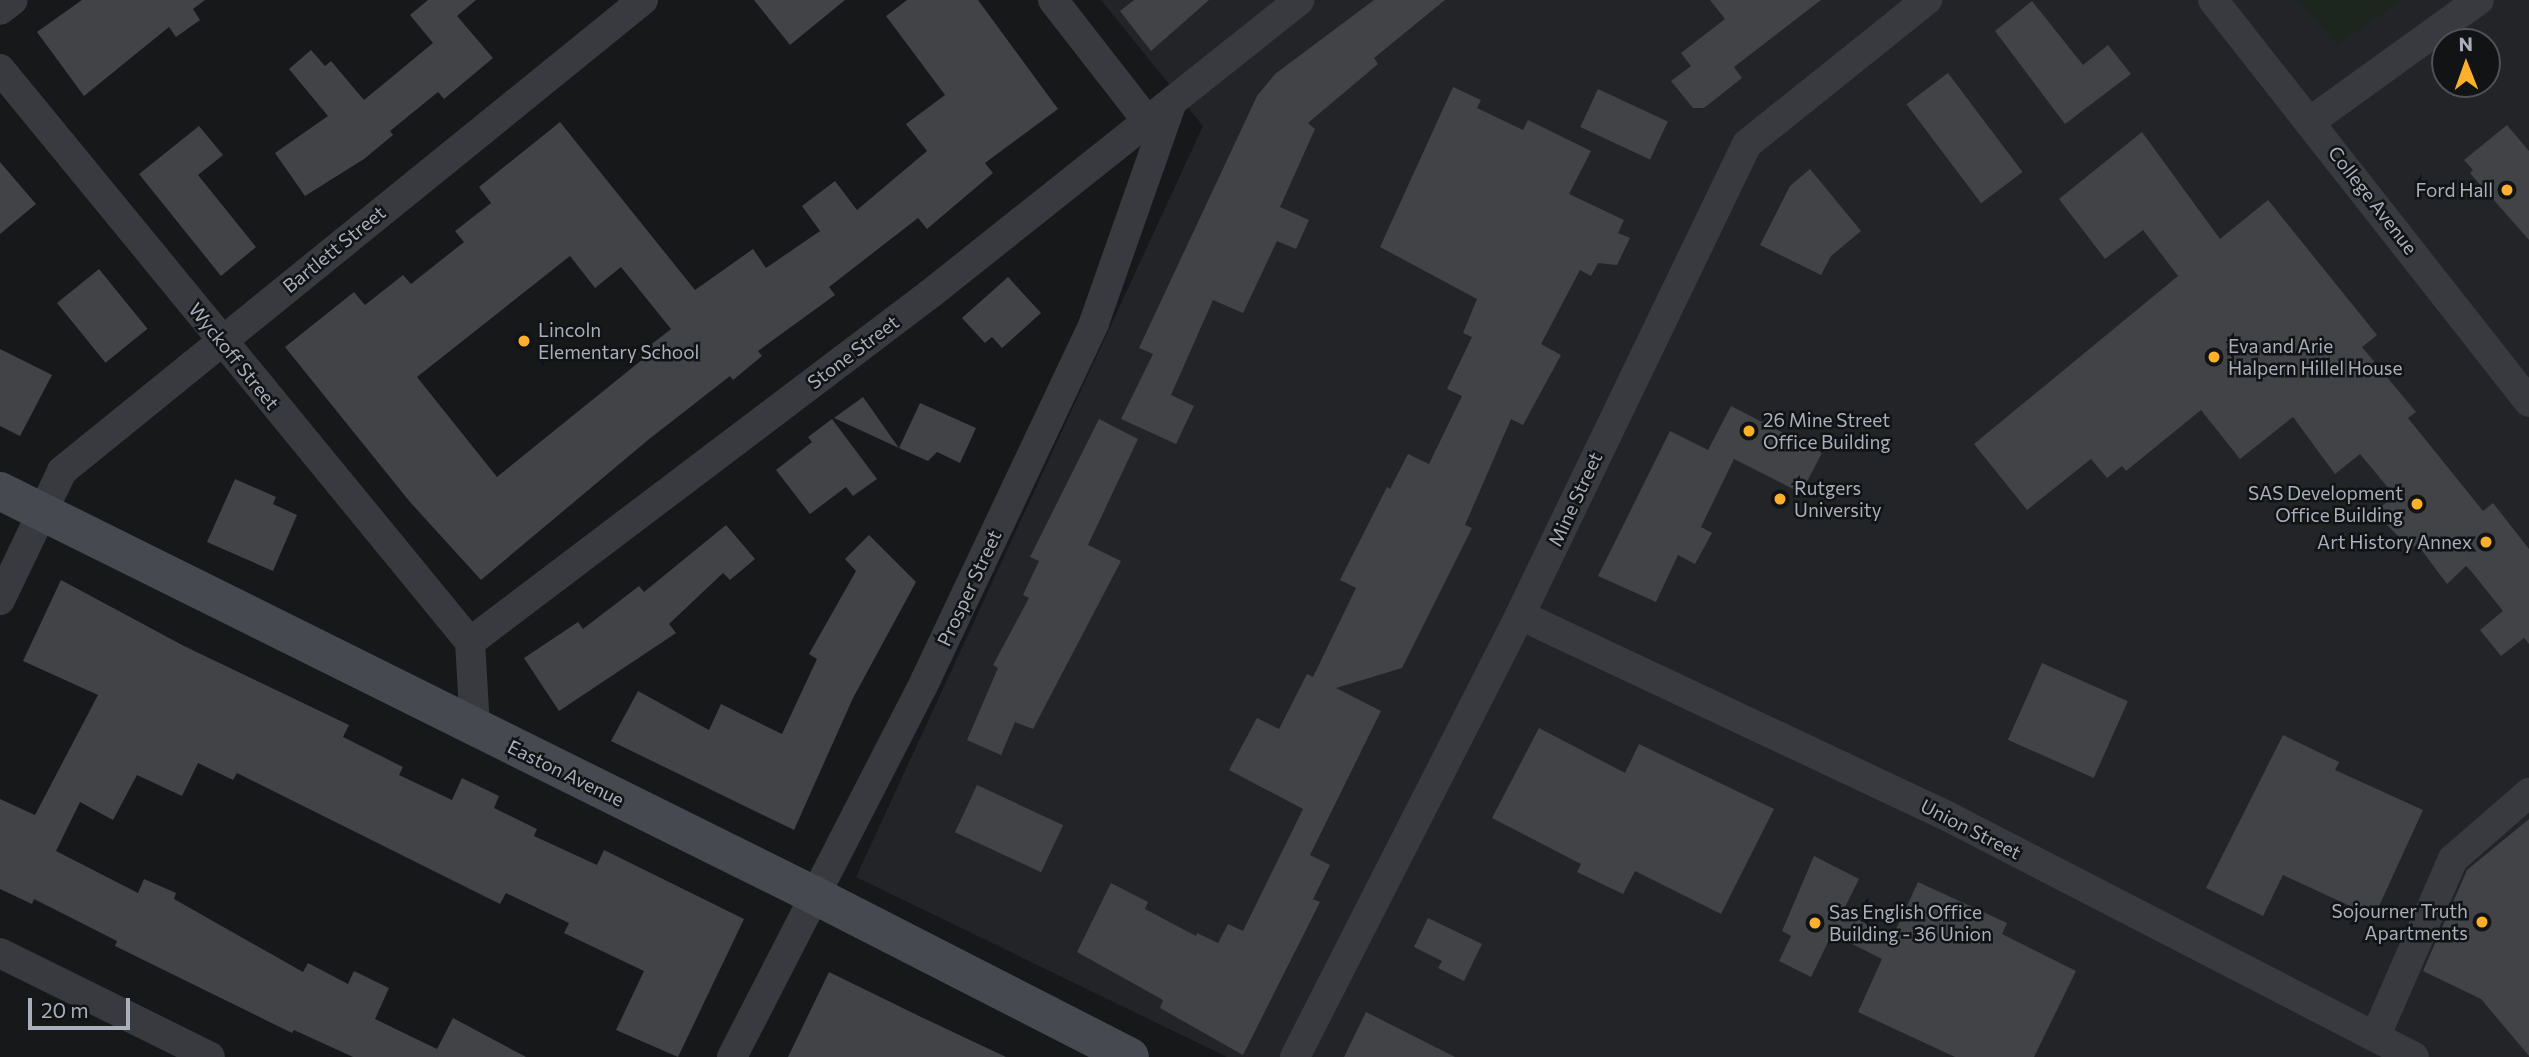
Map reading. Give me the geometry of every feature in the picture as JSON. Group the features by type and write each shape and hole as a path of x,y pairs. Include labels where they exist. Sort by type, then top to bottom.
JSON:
{"street":[{"path":"0,10 13,0"},
{"name":"Bartlett Street","path":"0,600 62,471 221,339 643,0"},
{"path":"1053,0 1148,122"},
{"name":"Stone Street","path":"470,642 1148,122 1299,0"},
{"name":"Mine Street","path":"1295,1057 1520,615 1747,144 1927,0"},
{"name":"College Avenue","path":"2213,0 2311,121 2529,402"},
{"path":"2311,121 2479,0"},
{"name":"Wyckoff Street","path":"0,69 470,642"},
{"name":"Prosper Street","path":"732,1057 812,894 926,679 1094,323 1171,104"},
{"name":"Easton Avenue","path":"0,491 812,894 1130,1057"},
{"name":"Union Street","path":"1520,615 1949,817 2376,1035 2414,1057"},
{"path":"470,642 475,728"},
{"path":"2376,1035 2453,859 2529,793"},
{"path":"0,953 211,1057"}],"shaded area":[{"name":"Rutgers University","path":"1101,0 2529,0 2529,1057 1227,1057 856,877 1203,126"},
{"path":"2298,0 2401,0 2337,45"}],"building":[{"path":"82,0 205,0 193,9 200,20 176,37 169,27 84,96 37,32"},
{"path":"428,0 476,0 457,16 493,58 444,99 438,92 390,131 393,135 364,159 305,196 275,153 328,116 289,69 311,50 325,66 331,61 364,100 433,43 410,15"},
{"path":"754,0 845,0 790,45"},
{"path":"907,0 978,0 1058,109 985,163 993,173 927,229 918,218 829,287 835,295 758,351 762,356 733,380 730,376 648,440 481,580 410,502 285,347 354,292 365,305 403,275 411,284 464,242 455,231 491,203 479,187 560,122 695,290 753,249 766,268 820,231 802,206 835,181 857,210 927,151 906,124 945,95 886,16","holes":["570,256 595,288 621,267 671,329 639,354 643,359 497,477 417,377"]},
{"path":"1134,0 1209,0 1151,51 1120,11"},
{"path":"1374,0 1445,0 1374,58 1378,64 1308,123 1315,129 1280,207 1309,220 1296,249 1277,241 1243,313 1213,300 1171,395 1194,406 1176,444 1121,419 1153,354 1139,348 1257,96 1275,74"},
{"path":"1710,0 1821,0 1734,67 1742,78 1704,108 1693,108 1671,81 1691,66 1681,53 1725,19"},
{"path":"2032,1 2083,65 2108,45 2131,74 2065,124 1995,31"},
{"path":"1948,73 2023,172 1981,203 1906,104"},
{"path":"1453,87 1481,100 1477,108 1523,130 1528,120 1591,151 1569,194 1624,220 1618,233 1630,238 1617,265 1598,263 1591,276 1580,270 1541,344 1561,355 1523,425 1511,419 1465,525 1472,528 1402,668 1336,688 1381,711 1310,855 1330,865 1313,899 1320,902 1243,1055 1160,1008 1163,1000 1077,952 1111,883 1148,902 1145,909 1196,936 1197,933 1218,943 1228,924 1243,931 1303,809 1229,770 1257,718 1279,729 1307,674 1313,677 1356,588 1340,580 1387,487 1390,489 1408,454 1429,464 1462,396 1447,389 1472,337 1463,333 1477,299 1380,247"},
{"path":"1598,89 1668,122 1650,160 1580,127"},
{"name":"Ford Hall","path":"2507,125 2529,151 2529,240 2470,173 2473,170 2464,160"},
{"path":"199,126 223,155 198,175 256,247 221,276 139,174"},
{"path":"2142,132 2220,239 2268,200 2377,335 2362,347 2416,412 2408,418 2483,511 2493,503 2529,549 2529,644 2524,638 2501,656 2480,630 2503,611 2471,571 2466,566 2447,584 2417,544 2411,549 2374,512 2395,496 2360,454 2335,474 2293,417 2240,459 2201,410 2126,471 2122,466 2107,478 2091,459 2027,510 1974,444 2178,276 2143,230 2105,259 2059,199"},
{"path":"0,162 36,204 0,234"},
{"path":"1810,169 1861,231 1831,256 1821,275 1760,245 1790,186"},
{"path":"99,269 147,329 105,363 57,303"},
{"path":"1008,277 1041,313 1002,348 992,337 985,343 962,318"},
{"path":"0,349 52,375 20,436 0,426"},
{"path":"863,397 899,448 834,418"},
{"path":"920,403 976,428 960,463 937,452 928,461 899,448"},
{"path":"1731,406 1822,453 1801,493 1734,459 1701,527 1712,533 1695,564 1678,555 1656,602 1598,576 1670,431 1708,450"},
{"path":"832,419 877,479 853,496 846,487 810,514 776,470 812,442 808,437"},
{"path":"1099,419 1138,439 1088,545 1121,561 1033,729 1015,722 1001,755 967,740 998,668 993,665 1029,598 1023,595 1039,561 1030,557"},
{"path":"235,479 276,497 273,504 297,515 273,571 207,542"},
{"path":"726,525 755,559 730,580 723,573 669,624 676,633 559,711 524,658 578,622 583,629 639,586 644,592"},
{"path":"869,535 916,582 853,698 794,830 611,741 638,691 709,730 721,704 782,734 817,659 809,654 856,571 845,559"},
{"path":"61,580 184,646 349,725 343,737 403,767 399,775 452,800 462,778 499,796 494,808 537,829 534,836 597,865 604,850 744,919 678,1057 616,1030 644,971 564,933 569,923 506,893 500,904 237,773 233,780 198,763 182,796 137,775 113,820 80,802 56,851 138,893 144,879 176,893 174,899 303,972 308,963 348,984 354,971 389,988 375,1019 437,1049 453,1018 526,1057 353,1057 294,1030 292,1033 115,946 117,941 34,899 32,904 0,889 0,799 35,815 98,695 23,661"},
{"path":"2042,663 2128,701 2094,778 2008,740"},
{"path":"1539,728 1625,773 1639,744 1774,809 1721,914 1635,871 1623,894 1577,872 1581,864 1492,818"},
{"path":"2283,735 2339,762 2335,770 2423,810 2374,917 2283,875 2263,916 2206,888"},
{"path":"977,785 1063,825 1041,872 955,832"},
{"name":"Sojourner Truth Apartments","path":"2529,819 2529,1056 2481,999 2423,971 2467,870"},
{"path":"1814,856 1859,879 1843,911 1892,938 1918,882 2007,923 2002,934 2076,971 2034,1057 1955,1057 1858,1012 1882,959 1832,934 1811,977 1779,961 1791,936 1782,931"},
{"path":"1428,918 1482,944 1464,981 1438,968 1442,961 1414,947"},
{"path":"829,972 919,1016 1006,1057 788,1057"},
{"path":"1366,1012 1455,1057 1344,1057"}],"place":[{"name":"Ford Hall","path":"2507,190"},
{"name":"Lincoln Elementary School","path":"524,341"},
{"name":"Eva and Arie Halpern Hillel House","path":"2214,357"},
{"name":"26 Mine Street Office Building","path":"1749,431"},
{"name":"Rutgers University","path":"1780,499"},
{"name":"SAS Development Office Building","path":"2417,504"},
{"name":"Art History Annex","path":"2486,542"},
{"name":"Sojourner Truth Apartments","path":"2482,922"},
{"name":"Sas English Office Building - 36 Union","path":"1815,923"}]}
